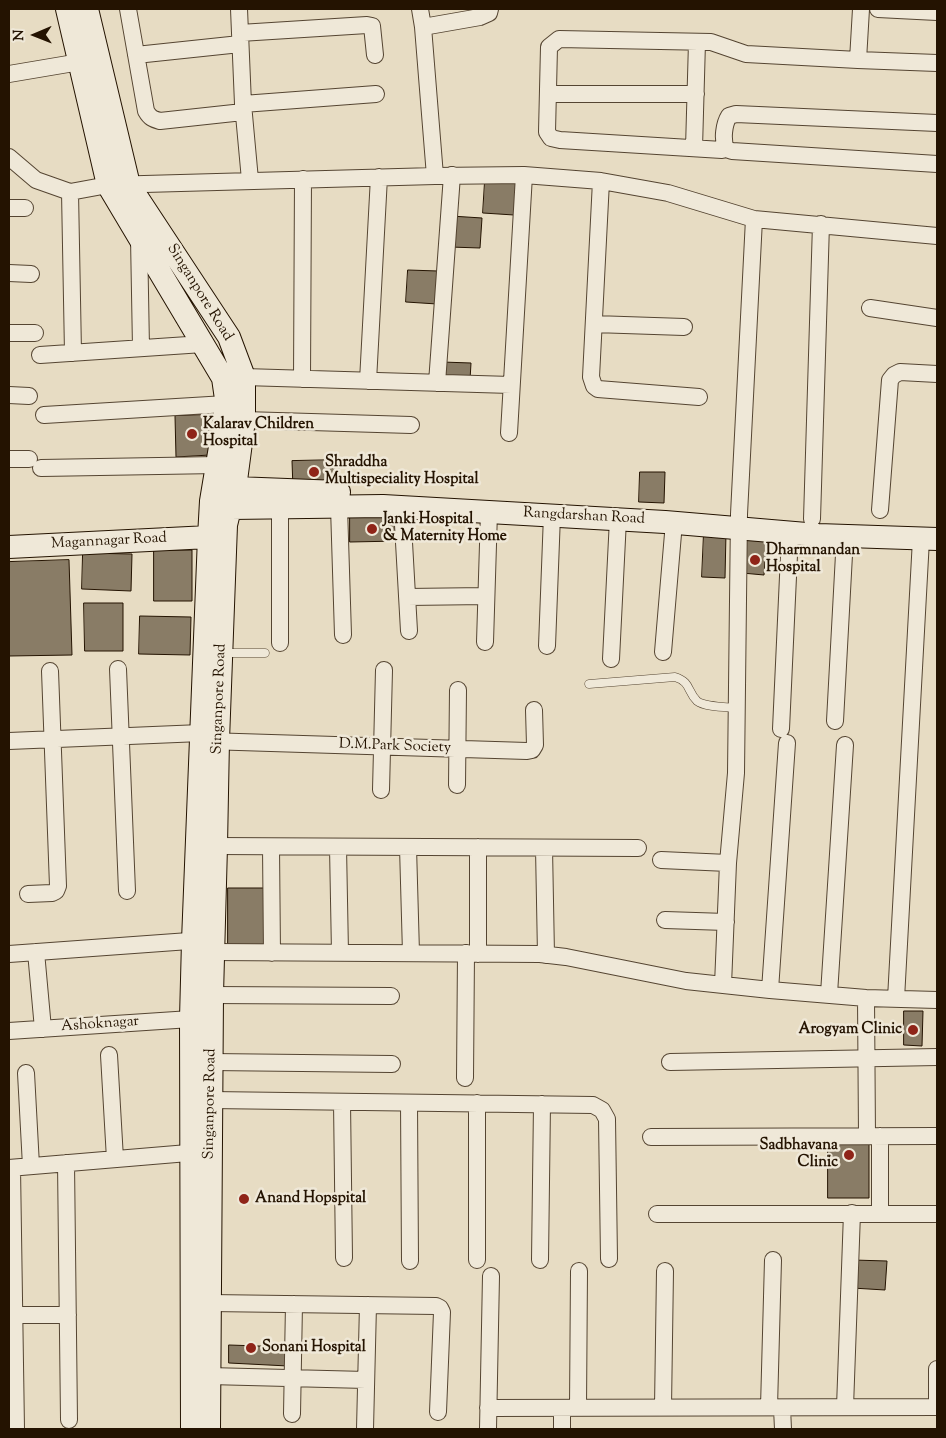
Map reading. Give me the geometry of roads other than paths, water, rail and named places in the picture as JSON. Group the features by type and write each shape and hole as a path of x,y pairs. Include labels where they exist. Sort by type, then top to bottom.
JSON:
{"main road":[{"name":"Singanpore Road","path":"67,9 80,62 119,185 140,238 223,378 226,404 211,501 209,537 206,944 212,995 211,1100 201,1152 192,1429"},
{"name":"Singanpore Road","path":"86,9 119,185 229,337 244,378 244,420 233,498 226,525 221,653 207,738 216,846 206,944 191,1019 210,1303 210,1429"},
{"name":"Rangdarshan Road","path":"233,498 502,497 738,521 790,533 845,536 932,535"},
{"name":"Rangdarshan Road","path":"233,498 280,507 402,507 674,522 812,519 932,535"},
{"name":"Magannagar Road","path":"9,547 209,537"}],"street":[{"path":"128,9 146,111 153,120 376,94"},
{"path":"239,9 243,108 250,180"},
{"path":"420,9 435,176"},
{"path":"422,28 480,18 489,13 490,9"},
{"path":"858,60 861,9"},
{"path":"878,9 937,12"},
{"path":"136,55 240,39 367,25 372,26 376,55"},
{"path":"722,150 551,138 547,132 549,47 559,39 711,42 746,54 937,63"},
{"path":"694,148 698,42"},
{"path":"9,74 80,62"},
{"path":"548,94 696,94"},
{"path":"937,123 736,114 730,116 726,122 724,144 726,149 732,151 937,164"},
{"path":"9,157 36,180 70,192 119,185 250,180 524,175 601,181 668,193 754,219 937,236"},
{"path":"437,383 452,175"},
{"path":"508,432 524,175"},
{"path":"368,381 379,178"},
{"path":"302,379 303,179"},
{"path":"601,181 592,377 594,386 598,389 699,397"},
{"path":"70,192 73,353"},
{"path":"723,985 728,863 736,773 738,521 754,219"},
{"path":"812,519 821,224"},
{"path":"140,238 141,348"},
{"path":"9,274 31,274"},
{"path":"870,308 937,318"},
{"path":"594,324 684,327"},
{"path":"9,333 35,333"},
{"path":"40,355 203,344"},
{"path":"880,510 890,380 900,372 937,374"},
{"path":"244,378 511,385"},
{"path":"9,396 29,396"},
{"path":"44,415 226,404"},
{"path":"244,420 411,425"},
{"path":"9,459 35,464 217,465"},
{"path":"339,506 343,635"},
{"path":"280,507 280,643"},
{"path":"402,507 409,631"},
{"path":"485,642 489,512"},
{"path":"547,646 552,515"},
{"path":"611,659 618,519"},
{"path":"663,652 674,522"},
{"path":"770,990 784,736 790,533"},
{"path":"896,998 932,535"},
{"path":"835,721 845,536"},
{"path":"407,597 486,596"},
{"path":"118,669 127,891"},
{"path":"381,790 384,670"},
{"path":"28,894 52,893 56,891 58,886 50,672"},
{"path":"457,785 458,690"},
{"name":"D.M.Park Society","path":"9,742 121,737 207,738 528,751 532,750 535,745 534,710"},
{"path":"829,994 845,745"},
{"path":"216,846 638,848"},
{"path":"271,846 272,953"},
{"path":"338,847 340,952"},
{"path":"408,847 411,953"},
{"path":"465,1078 478,847"},
{"path":"544,848 546,955"},
{"path":"661,860 728,863"},
{"path":"665,920 726,922"},
{"path":"9,954 206,944 272,953 540,954 566,957 686,981 866,998 937,1000"},
{"path":"36,952 43,1029"},
{"path":"212,995 390,996"},
{"path":"866,998 866,1058 880,1213"},
{"name":"Ashoknagar","path":"9,1031 191,1019"},
{"path":"109,1055 115,1159"},
{"path":"670,1062 937,1057"},
{"path":"211,1062 392,1064"},
{"path":"26,1073 32,1166"},
{"path":"211,1100 593,1105 602,1110 607,1119 609,1259"},
{"path":"342,1102 344,1258"},
{"path":"408,1102 410,1261"},
{"path":"477,1104 477,1260"},
{"path":"540,1260 542,1104"},
{"path":"651,1137 937,1136"},
{"path":"9,1429 16,1429 12,1360 14,1315 10,1168 201,1152"},
{"path":"66,1163 69,1420"},
{"path":"845,1408 852,1213"},
{"path":"657,1214 937,1214"},
{"path":"773,1260 776,1407 783,1429"},
{"path":"663,1408 665,1270"},
{"path":"562,1429 570,1408 579,1271"},
{"path":"488,1429 491,1276"},
{"path":"210,1303 436,1306 442,1312 438,1412"},
{"path":"292,1414 294,1304"},
{"path":"365,1429 368,1305"},
{"path":"14,1315 68,1315"},
{"path":"488,1408 937,1407 937,1369"},
{"path":"209,1376 366,1380"}],"lane":[{"path":"221,653 265,653"},
{"path":"589,684 675,677 682,679 688,684 697,702 737,708"}],"place":[{"name":"Kalarav Children Hospital","path":"192,434"},
{"name":"Shraddha Multispeciality Hospital","path":"314,472"},
{"name":"Janki Hospital & Maternity Home","path":"372,529"},
{"name":"Dharmnandan Hospital","path":"755,560"},
{"name":"Arogyam Clinic","path":"913,1030"},
{"name":"Sadbhavana Clinic","path":"849,1155"},
{"name":"Anand Hopspital","path":"244,1199"},
{"name":"Sonani Hospital","path":"251,1348"}]}
